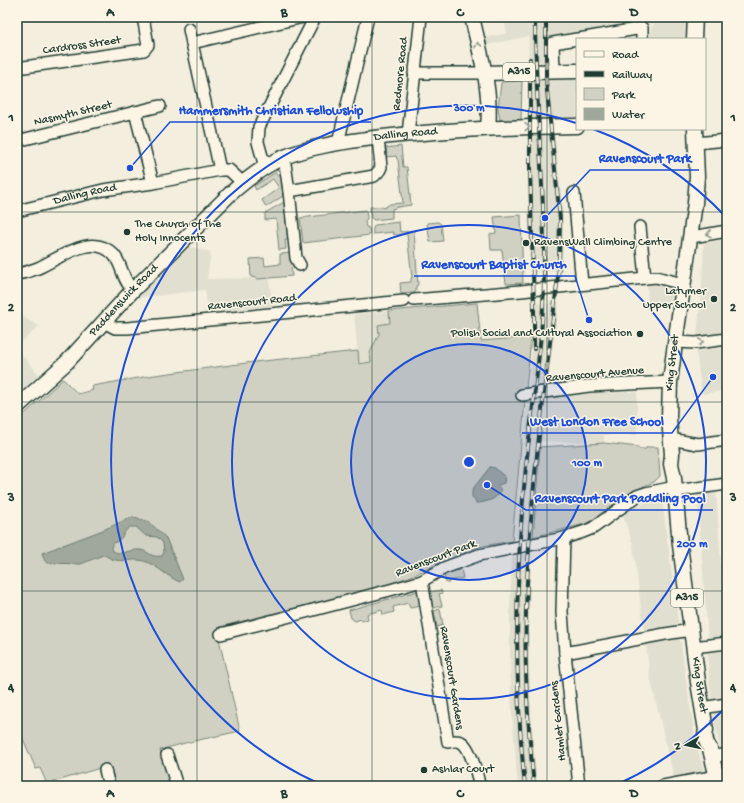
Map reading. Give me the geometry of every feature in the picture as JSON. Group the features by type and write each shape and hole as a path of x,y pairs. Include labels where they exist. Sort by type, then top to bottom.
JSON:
{"main road":[{"path":"472,17 484,73 490,113 488,128"},
{"path":"694,38 695,17"},
{"name":"A315","path":"484,73 576,71"},
{"name":"Dalling Road","path":"230,194 266,166 284,157 338,143 408,134 488,128 576,126"},
{"name":"King Street","path":"695,136 696,184 691,236 670,382 669,418 672,454 671,464 675,489 680,545 706,730 705,736 718,781"},
{"name":"Paddenswick Road","path":"17,407 67,362 133,290 230,194"}],"street":[{"name":"Cardross Street","path":"17,68 146,48 148,45 143,17"},
{"path":"192,43 310,17"},
{"path":"266,166 258,142 259,127 310,17"},
{"path":"338,143 368,17"},
{"name":"Redmore Road","path":"408,134 421,17"},
{"path":"584,38 642,28 642,38"},
{"path":"189,29 220,170 229,170 243,183"},
{"path":"554,71 553,43 576,39"},
{"path":"414,73 484,73"},
{"name":"Nasmyth Street","path":"17,140 160,106"},
{"path":"135,112 153,183"},
{"path":"695,136 727,140"},
{"path":"288,192 374,176 381,167 378,138"},
{"path":"284,157 296,258 300,265"},
{"name":"Dalling Road","path":"17,211 103,190 153,183 220,170"},
{"path":"574,193 582,284"},
{"path":"640,227 645,278"},
{"path":"691,236 727,231"},
{"path":"17,274 38,268 73,249 96,246 108,251 114,256 125,281 133,290"},
{"name":"Ravenscourt Road","path":"104,322 114,328 127,328 656,277 683,284"},
{"path":"675,342 696,343 727,339"},
{"name":"Ravenscourt Avenue","path":"522,395 586,386 670,382"},
{"path":"670,439 698,444 727,440"},
{"name":"Ravenscourt Park","path":"221,634 356,600 422,581 444,568 472,557 504,549 564,538 593,528 638,496 646,493 727,484"},
{"name":"Hamlet Gardens","path":"564,538 562,612 578,786"},
{"name":"Ravenscourt Gardens","path":"422,581 448,742 457,740 465,746 473,764 479,786"},
{"path":"565,653 691,630"},
{"path":"693,646 727,643"},
{"path":"702,708 727,704"},
{"path":"712,757 727,754"},
{"path":"167,755 177,786"},
{"path":"104,770 109,786"},
{"path":"663,786 718,781"}],"shaded area":[{"path":"504,17 528,17 529,35 529,17 686,17 685,38 646,38 646,32 651,31 651,27 654,23 548,41 549,75 576,78 576,122 553,122 562,201 562,270 530,272 527,121 529,36 486,45 485,38 507,33"},
{"name":"Latymer Upper School","path":"727,239 727,332 697,336 704,243"},
{"path":"190,247 211,252 207,279 269,278 272,306 208,312 205,290 136,298"},
{"path":"647,283 656,283 675,287 670,305 648,307"},
{"path":"550,301 559,302 545,397 593,393 637,392 637,435 604,435 604,443 541,441 533,536 513,539 532,350 532,303 549,304"},
{"path":"389,311 390,323 378,325 379,334 370,353 372,362 359,364 354,314"},
{"path":"17,314 39,326 17,346"},
{"path":"727,347 727,390 702,394 696,351"},
{"path":"17,349 39,375 17,395"},
{"path":"716,491 726,639 708,639 697,494"},
{"path":"657,498 662,500 686,682 696,742 708,786 676,786 650,677 633,544 623,516 632,508"},
{"path":"531,553 529,660 531,712 537,786 518,786 512,713 510,661 512,556"},
{"path":"727,650 727,749 721,751 711,697 708,653"}],"green space":[{"path":"522,81 521,121 500,120 498,108 501,83"},
{"path":"401,146 403,167 407,167 411,205 392,209 392,218 374,220 371,218 370,207 380,206 384,208 390,204 403,203 398,160 396,156 387,157 386,148"},
{"path":"276,172 277,176 281,175 283,196 266,207 262,200 279,188 273,179 256,190 254,186"},
{"path":"284,202 288,240 285,240 286,249 279,250 276,219 265,220 265,213"},
{"path":"366,210 367,218 365,222 366,227 369,228 370,235 303,243 300,218"},
{"path":"521,215 523,283 506,284 502,250 491,250 490,234 496,233 494,217"},
{"path":"399,222 400,232 414,231 418,285 416,286 416,291 414,293 401,294 400,283 411,282 412,278 407,234 394,235 393,232 373,234 373,228 375,225"},
{"path":"438,222 441,224 443,241 430,242 427,223"},
{"path":"291,253 296,267 291,268 292,276 258,279 251,277 250,259 264,258 265,266 280,264 280,254"},
{"path":"477,303 481,341 531,337 512,541 473,549 409,577 386,585 219,627 219,639 240,731 160,750 172,786 116,786 110,765 47,784 40,768 36,769 17,725 17,421 63,379 78,394 93,390 92,386 155,375 254,362 358,351 359,364 371,362 370,353 379,334 378,325 390,323 389,311"},
{"path":"604,443 638,447 639,449 658,447 660,476 654,482 621,499 589,523 533,537 540,447"},
{"path":"461,569 463,578 446,583 444,575"},
{"path":"441,590 442,593 439,594 442,606 433,608 430,592"},
{"path":"418,591 421,606 410,608 408,603 393,607 394,612 383,615 382,610 367,614 368,619 362,621 361,619 355,621 351,618 349,610"},
{"path":"440,609 443,625 437,627 434,611"}],"water":[{"path":"490,467 495,468 505,477 504,483 498,485 501,491 497,496 490,500 476,503 472,497 472,490"},
{"path":"132,517 150,523 166,538 183,579 180,582 175,580 153,565 144,561 116,560 103,555 81,564 48,563 45,561 42,553 103,530","holes":["130,527 136,527 146,536 157,537 163,543 164,552 162,556 154,556 140,550 121,553 114,552 111,547 113,544 121,538"]}],"railway":[{"path":"525,786 519,709 517,632 519,554 527,456 540,350 544,271 543,199 537,90 535,17"},
{"path":"534,786 526,677 528,568 534,481 559,267 560,219 546,81 546,17"},
{"path":"530,59 530,169 534,349"}],"place":[{"name":"Hammersmith Christian Fellowship","path":"130,168"},
{"name":"Ravenscourt Park","path":"545,218"},
{"name":"The Church of The Holy Innocents","path":"127,232"},
{"name":"RavensWall Climbing Centre","path":"526,243"},
{"name":"Latymer Upper School","path":"714,299"},
{"name":"Ravenscourt Baptist Church","path":"589,320"},
{"name":"Polish Social and Cultural Association","path":"640,334"},
{"name":"West London Free School","path":"713,377"},
{"name":"Ravenscourt Park Paddling Pool","path":"487,485"},
{"name":"Ashlar Court","path":"424,770"}]}
